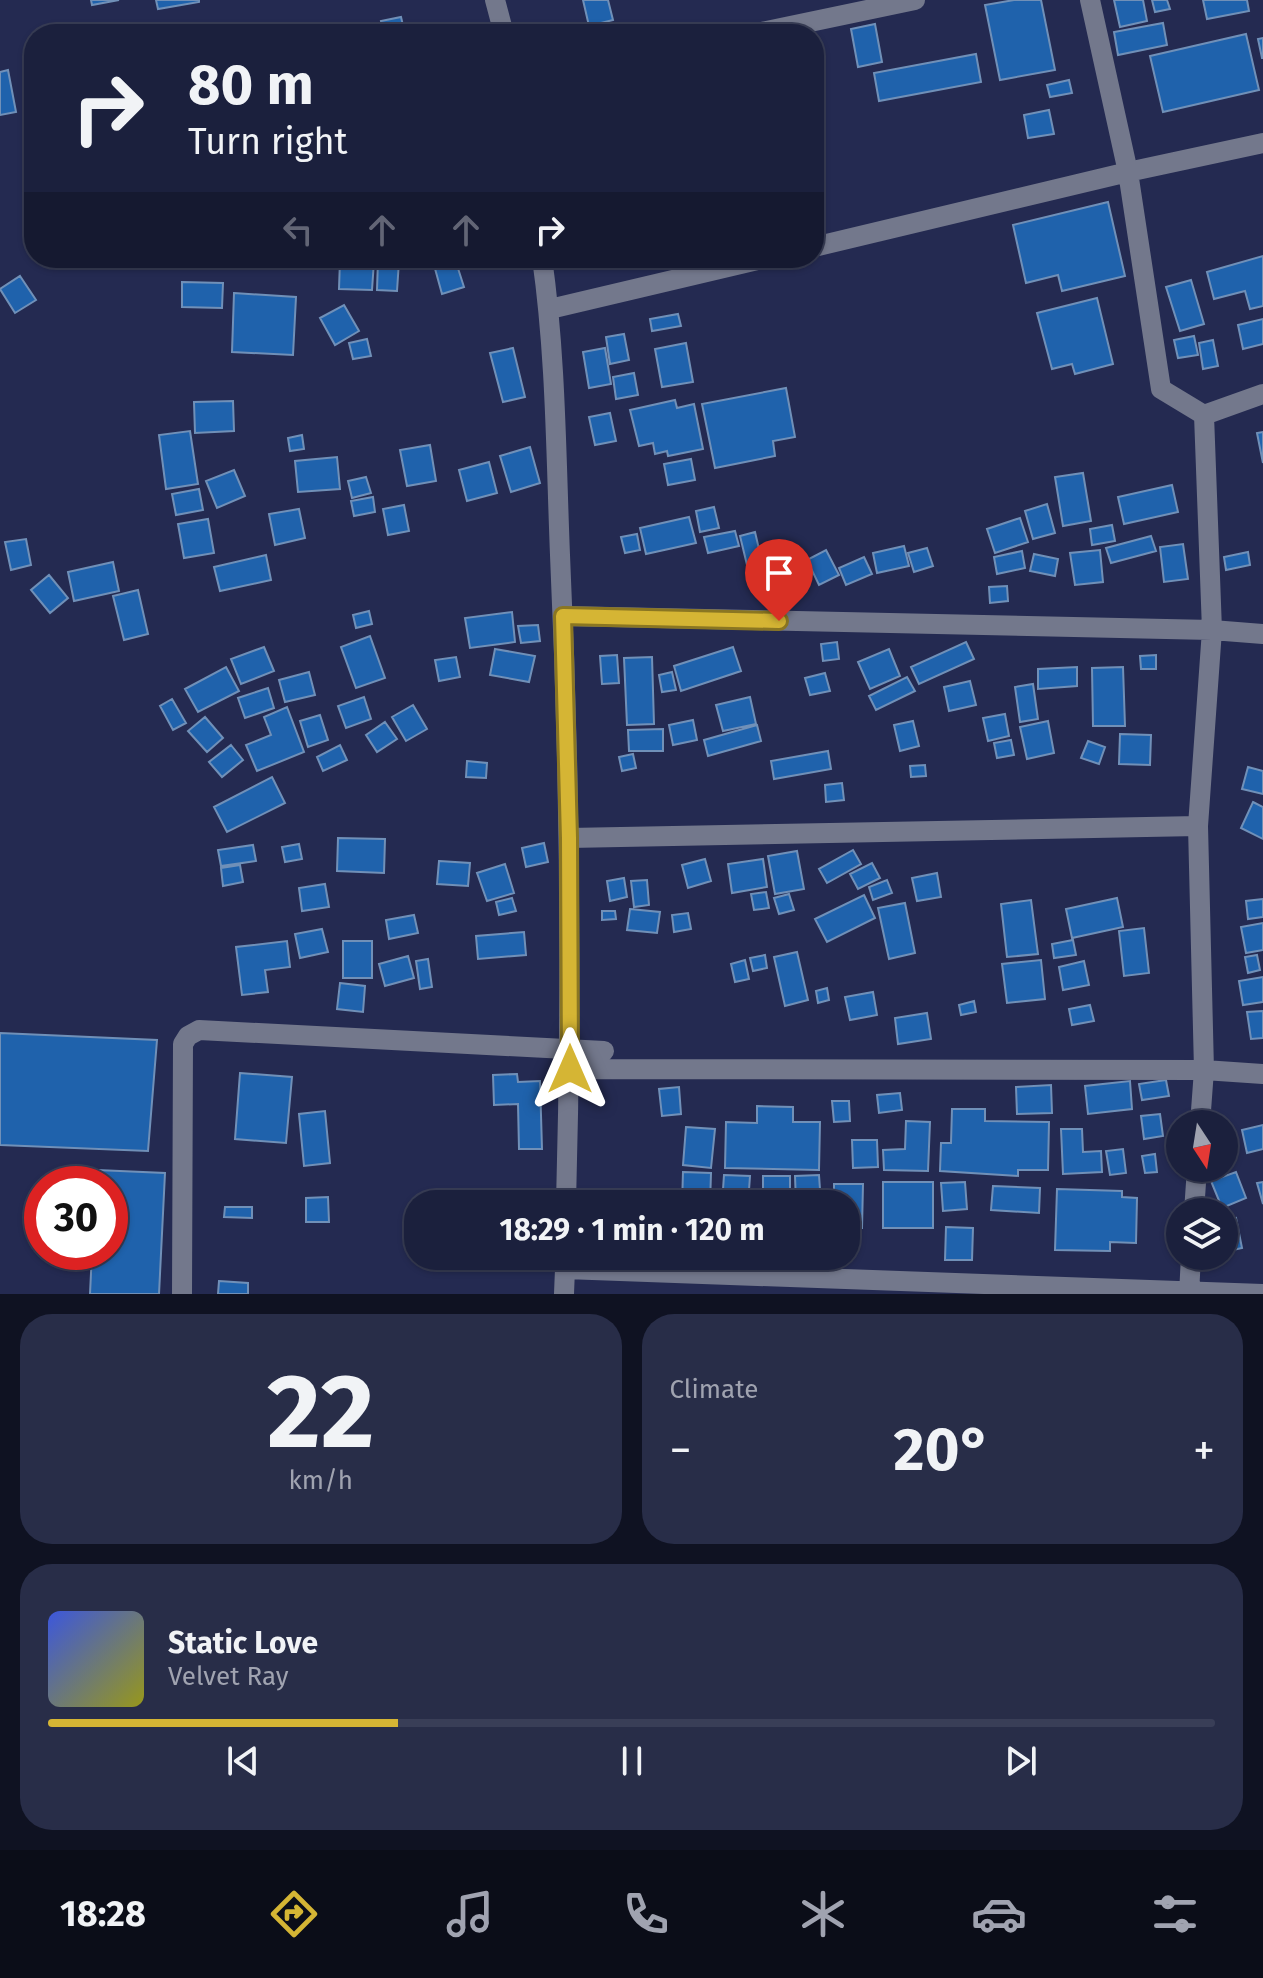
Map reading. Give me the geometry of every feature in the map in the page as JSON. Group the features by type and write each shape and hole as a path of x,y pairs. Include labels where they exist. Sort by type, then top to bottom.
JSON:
{"street":[{"path":"495,0 501,24"},
{"path":"800,24 915,0"},
{"path":"1090,0 1128,172 1161,389 1204,415"},
{"path":"824,245 1263,143"},
{"path":"544,268 550,309 569,838 570,1069 566,1190"},
{"path":"550,309 724,268"},
{"path":"1204,415 1263,394"},
{"path":"1201,1110 1204,1070 1198,826 1212,630 1204,415"},
{"path":"563,616 1212,630 1263,634"},
{"path":"569,838 1198,826"},
{"path":"182,1294 183,1044 188,1036 199,1030 604,1051"},
{"path":"570,1069 1204,1070 1263,1074"},
{"path":"564,1294 565,1270"},
{"path":"731,1270 1263,1294"},
{"path":"1189,1292 1190,1270"}],"building":[{"path":"91,0 119,0 92,5"},
{"path":"156,0 199,0 199,2 158,9"},
{"path":"583,0 608,0 613,20 589,24"},
{"path":"1014,0 1041,0 1055,70 1000,80 985,5"},
{"path":"1114,0 1143,0 1147,21 1120,27"},
{"path":"1152,0 1167,0 1170,9 1155,12"},
{"path":"1203,0 1247,0 1249,11 1207,19"},
{"path":"401,17 403,24 382,24 381,21"},
{"path":"1163,23 1167,45 1118,55 1114,32"},
{"path":"875,24 882,62 858,67 851,29"},
{"path":"1246,34 1259,90 1163,112 1150,56"},
{"path":"1263,38 1263,58 1262,58 1258,39"},
{"path":"976,54 981,82 879,101 874,73"},
{"path":"8,70 16,112 0,115 0,72"},
{"path":"1069,80 1072,93 1050,97 1047,85"},
{"path":"1049,110 1054,134 1028,138 1024,115"},
{"path":"1108,202 1125,276 1062,291 1058,275 1026,283 1013,225"},
{"path":"1263,256 1263,306 1250,309 1245,291 1214,299 1207,272"},
{"path":"340,268 374,268 372,290 339,289"},
{"path":"378,268 399,268 397,291 377,290"},
{"path":"435,268 458,268 464,287 442,294"},
{"path":"20,276 36,300 15,313 0,289"},
{"path":"1191,280 1204,324 1180,331 1166,287"},
{"path":"182,282 223,283 222,308 182,307"},
{"path":"234,293 296,297 293,355 232,352"},
{"path":"1097,298 1113,364 1075,374 1072,364 1052,369 1037,313"},
{"path":"344,305 359,331 335,345 320,318"},
{"path":"678,314 681,326 652,331 650,319"},
{"path":"1263,319 1263,344 1243,349 1238,325"},
{"path":"624,334 629,360 610,364 606,337"},
{"path":"1194,336 1198,355 1178,358 1174,340"},
{"path":"367,339 371,356 353,359 349,343"},
{"path":"1213,340 1218,366 1203,369 1199,343"},
{"path":"686,343 693,382 662,387 655,349"},
{"path":"513,348 525,397 503,402 490,353"},
{"path":"605,348 611,384 589,388 583,352"},
{"path":"634,373 638,395 616,399 613,377"},
{"path":"786,388 795,437 773,441 775,456 715,468 702,404"},
{"path":"675,400 677,408 694,404 703,449 668,456 667,451 655,454 653,443 639,446 630,410"},
{"path":"233,401 234,431 195,433 194,402"},
{"path":"610,413 616,441 595,445 589,417"},
{"path":"190,431 198,484 166,489 159,435"},
{"path":"1263,432 1263,463 1257,433"},
{"path":"302,435 304,449 290,451 288,438"},
{"path":"430,445 436,481 407,486 400,450"},
{"path":"530,447 540,483 511,492 500,456"},
{"path":"337,457 340,489 298,492 295,461"},
{"path":"691,459 695,480 668,485 664,464"},
{"path":"489,462 497,493 467,501 459,470"},
{"path":"234,470 245,496 217,508 206,481"},
{"path":"1083,473 1091,521 1063,526 1055,477"},
{"path":"366,477 371,493 352,498 348,481"},
{"path":"1172,485 1178,512 1124,524 1118,497"},
{"path":"199,489 203,510 176,515 172,494"},
{"path":"373,497 375,512 354,516 351,501"},
{"path":"1047,504 1055,533 1033,539 1025,511"},
{"path":"404,505 409,531 388,535 383,509"},
{"path":"714,507 719,528 700,532 696,511"},
{"path":"299,509 305,538 275,545 269,514"},
{"path":"689,517 696,543 646,554 640,528"},
{"path":"1020,518 1028,542 995,553 987,529"},
{"path":"208,519 214,553 184,558 178,524"},
{"path":"1112,525 1115,541 1092,545 1090,529"},
{"path":"735,531 739,546 708,553 704,537"},
{"path":"755,532 763,566 748,569 740,536"},
{"path":"637,534 640,550 625,553 621,537"},
{"path":"1151,536 1156,551 1111,563 1106,548"},
{"path":"26,539 31,565 11,570 5,542"},
{"path":"1183,544 1188,579 1164,582 1160,547"},
{"path":"904,546 909,566 877,573 873,553"},
{"path":"927,548 933,566 914,572 908,553"},
{"path":"826,550 839,575 819,585 807,560"},
{"path":"1100,550 1103,582 1075,585 1070,553"},
{"path":"1022,551 1025,568 997,574 994,557"},
{"path":"1248,552 1250,565 1226,570 1224,557"},
{"path":"1034,554 1058,559 1055,576 1030,571"},
{"path":"266,555 271,580 220,591 214,567"},
{"path":"864,557 872,574 846,585 839,568"},
{"path":"113,562 119,591 74,601 68,572"},
{"path":"49,575 68,598 50,613 31,590"},
{"path":"1007,586 1008,601 990,603 989,587"},
{"path":"138,590 148,634 124,640 113,596"},
{"path":"369,611 372,624 356,628 353,615"},
{"path":"512,612 515,642 470,648 465,618"},
{"path":"538,625 540,641 521,643 518,626"},
{"path":"370,636 385,678 356,688 341,647"},
{"path":"837,642 839,659 823,661 821,644"},
{"path":"966,642 974,659 919,684 911,667"},
{"path":"264,647 274,671 241,684 231,659"},
{"path":"733,647 741,671 681,691 674,666"},
{"path":"495,649 535,656 529,682 490,675"},
{"path":"889,649 900,676 870,689 858,662"},
{"path":"617,655 619,683 602,684 600,656"},
{"path":"1156,655 1156,669 1141,669 1140,656"},
{"path":"456,657 460,677 439,681 435,660"},
{"path":"652,657 654,724 627,725 624,658"},
{"path":"226,667 239,691 198,712 185,689"},
{"path":"1077,667 1077,686 1038,689 1038,669"},
{"path":"1123,667 1125,726 1093,726 1092,668"},
{"path":"309,672 315,695 285,702 279,680"},
{"path":"672,672 676,690 662,692 659,675"},
{"path":"825,673 830,691 810,695 805,678"},
{"path":"907,677 915,691 876,710 869,696"},
{"path":"970,681 976,705 949,711 944,687"},
{"path":"1033,684 1038,719 1020,722 1015,687"},
{"path":"268,688 274,708 245,718 238,698"},
{"path":"364,697 371,719 346,728 338,706"},
{"path":"750,697 756,724 723,731 716,705"},
{"path":"172,699 186,723 173,730 160,706"},
{"path":"413,705 427,729 406,741 392,717"},
{"path":"287,707 304,752 257,771 246,745 271,735 264,717"},
{"path":"1005,714 1009,736 988,741 983,718"},
{"path":"320,715 328,740 308,747 300,721"},
{"path":"205,717 223,738 207,752 188,731"},
{"path":"693,720 697,740 673,745 669,725"},
{"path":"913,721 919,746 900,751 894,725"},
{"path":"1048,721 1054,753 1027,759 1020,727"},
{"path":"385,722 397,739 377,752 366,735"},
{"path":"757,725 761,741 708,756 704,740"},
{"path":"663,729 663,751 629,751 628,730"},
{"path":"1120,734 1151,735 1150,765 1119,764"},
{"path":"1011,740 1014,755 997,758 994,743"},
{"path":"1088,741 1105,747 1099,764 1081,758"},
{"path":"231,745 243,760 222,777 209,762"},
{"path":"340,745 347,760 323,771 317,757"},
{"path":"828,751 831,769 774,779 771,761"},
{"path":"633,754 636,768 622,771 619,757"},
{"path":"467,761 487,763 486,778 466,777"},
{"path":"925,765 926,776 911,777 910,766"},
{"path":"1248,767 1263,771 1263,794 1242,789"},
{"path":"272,777 285,803 227,832 214,807"},
{"path":"842,783 844,800 826,802 825,785"},
{"path":"1253,802 1263,807 1263,839 1241,828"},
{"path":"338,838 385,839 384,873 337,871"},
{"path":"544,843 548,862 526,867 522,848"},
{"path":"299,844 302,859 285,862 282,847"},
{"path":"253,845 256,861 221,866 218,850"},
{"path":"853,850 861,864 827,883 819,869"},
{"path":"797,851 804,889 775,894 768,856"},
{"path":"705,859 711,881 688,888 682,865"},
{"path":"763,859 767,887 732,893 728,864"},
{"path":"439,861 470,863 468,886 437,884"},
{"path":"872,863 880,878 858,889 850,874"},
{"path":"505,864 514,893 487,901 477,873"},
{"path":"240,865 243,882 223,886 221,868"},
{"path":"937,873 941,897 917,901 912,878"},
{"path":"624,878 627,897 610,901 607,881"},
{"path":"647,880 649,905 634,907 631,881"},
{"path":"887,880 892,893 873,900 869,887"},
{"path":"325,884 329,907 302,911 299,888"},
{"path":"766,892 769,908 754,910 751,894"},
{"path":"789,894 794,910 779,914 774,898"},
{"path":"864,895 875,918 827,942 815,919"},
{"path":"512,898 516,911 499,915 496,902"},
{"path":"1117,898 1123,927 1072,938 1066,909"},
{"path":"1263,899 1263,917 1248,919 1246,901"},
{"path":"1031,900 1038,954 1007,957 1001,904"},
{"path":"905,903 915,953 889,959 878,908"},
{"path":"630,909 660,912 657,933 627,930"},
{"path":"602,911 615,911 616,919 602,920"},
{"path":"688,913 691,929 674,932 672,915"},
{"path":"414,915 418,933 389,939 386,920"},
{"path":"1263,923 1263,950 1246,953 1241,927"},
{"path":"1144,928 1149,973 1124,976 1119,931"},
{"path":"322,929 328,952 300,958 295,934"},
{"path":"524,932 526,955 478,959 476,936"},
{"path":"1073,940 1076,955 1054,958 1052,944"},
{"path":"287,941 290,967 265,970 268,992 242,995 236,947"},
{"path":"343,941 372,941 372,978 343,978"},
{"path":"797,952 808,1000 785,1006 774,957"},
{"path":"765,955 767,968 753,971 750,958"},
{"path":"1257,955 1260,970 1248,973 1245,957"},
{"path":"408,956 414,978 385,986 379,964"},
{"path":"428,959 432,987 420,989 416,961"},
{"path":"745,960 749,979 735,982 731,964"},
{"path":"1041,960 1045,999 1007,1003 1002,964"},
{"path":"1084,961 1089,985 1063,990 1059,967"},
{"path":"1263,977 1263,1002 1243,1005 1239,981"},
{"path":"340,983 365,986 363,1012 337,1009"},
{"path":"827,988 829,1000 818,1003 816,991"},
{"path":"873,992 877,1015 850,1020 845,997"},
{"path":"974,1001 976,1012 961,1015 959,1005"},
{"path":"1090,1005 1094,1021 1072,1025 1069,1009"},
{"path":"1263,1011 1263,1038 1251,1039 1247,1012"},
{"path":"927,1013 931,1039 898,1044 895,1018"},
{"path":"0,1033 157,1040 148,1151 0,1145"},
{"path":"240,1073 292,1077 286,1143 235,1139"},
{"path":"517,1074 518,1082 540,1081 542,1149 519,1149 518,1104 494,1105 493,1075"},
{"path":"1166,1080 1169,1096 1142,1100 1139,1084"},
{"path":"1130,1081 1132,1109 1088,1114 1085,1086"},
{"path":"1051,1085 1052,1113 1017,1114 1016,1087"},
{"path":"679,1087 681,1114 662,1116 659,1089"},
{"path":"900,1093 902,1110 879,1113 877,1095"},
{"path":"832,1101 849,1101 850,1121 834,1122"},
{"path":"757,1106 793,1107 793,1122 820,1122 819,1170 725,1168 726,1122 757,1123"},
{"path":"952,1109 985,1109 985,1121 1049,1122 1048,1170 1018,1170 1018,1176 940,1171 941,1143 951,1143"},
{"path":"325,1111 330,1163 304,1166 299,1114"},
{"path":"1160,1114 1163,1136 1144,1139 1141,1116"},
{"path":"906,1121 930,1122 928,1171 884,1170 883,1150 905,1149"},
{"path":"1263,1125 1263,1149 1247,1153 1242,1130"},
{"path":"686,1127 715,1129 711,1168 683,1165"},
{"path":"1061,1129 1082,1129 1083,1152 1101,1151 1102,1172 1063,1174"},
{"path":"852,1140 877,1140 878,1167 853,1168"},
{"path":"1123,1149 1126,1173 1110,1175 1106,1151"},
{"path":"1155,1154 1157,1172 1145,1173 1142,1156"},
{"path":"128,1171 165,1173 159,1294 90,1294 91,1270 128,1270"},
{"path":"683,1172 711,1173 710,1190 682,1190"},
{"path":"724,1175 750,1176 749,1190 723,1190"},
{"path":"819,1175 820,1190 796,1190 795,1176"},
{"path":"763,1176 790,1176 790,1190 763,1190"},
{"path":"1238,1177 1246,1198 1238,1201 1238,1198 1218,1198 1211,1182 1238,1182"},
{"path":"883,1182 933,1182 933,1228 883,1228"},
{"path":"965,1182 967,1209 943,1211 941,1183"},
{"path":"1263,1182 1263,1204 1257,1183"},
{"path":"834,1184 863,1184 862,1228 860,1190 834,1190"},
{"path":"993,1186 1040,1188 1039,1213 991,1210"},
{"path":"1057,1189 1122,1191 1122,1197 1137,1198 1136,1243 1110,1242 1110,1251 1055,1250"},
{"path":"328,1197 329,1222 306,1222 306,1198"},
{"path":"225,1207 252,1207 252,1218 224,1217"},
{"path":"946,1227 973,1228 972,1260 945,1260"},
{"path":"1238,1228 1242,1248 1238,1249"},
{"path":"219,1281 248,1283 248,1294 218,1294"}],"route":[{"path":"570,1069 569,838 563,616 779,621"}]}
